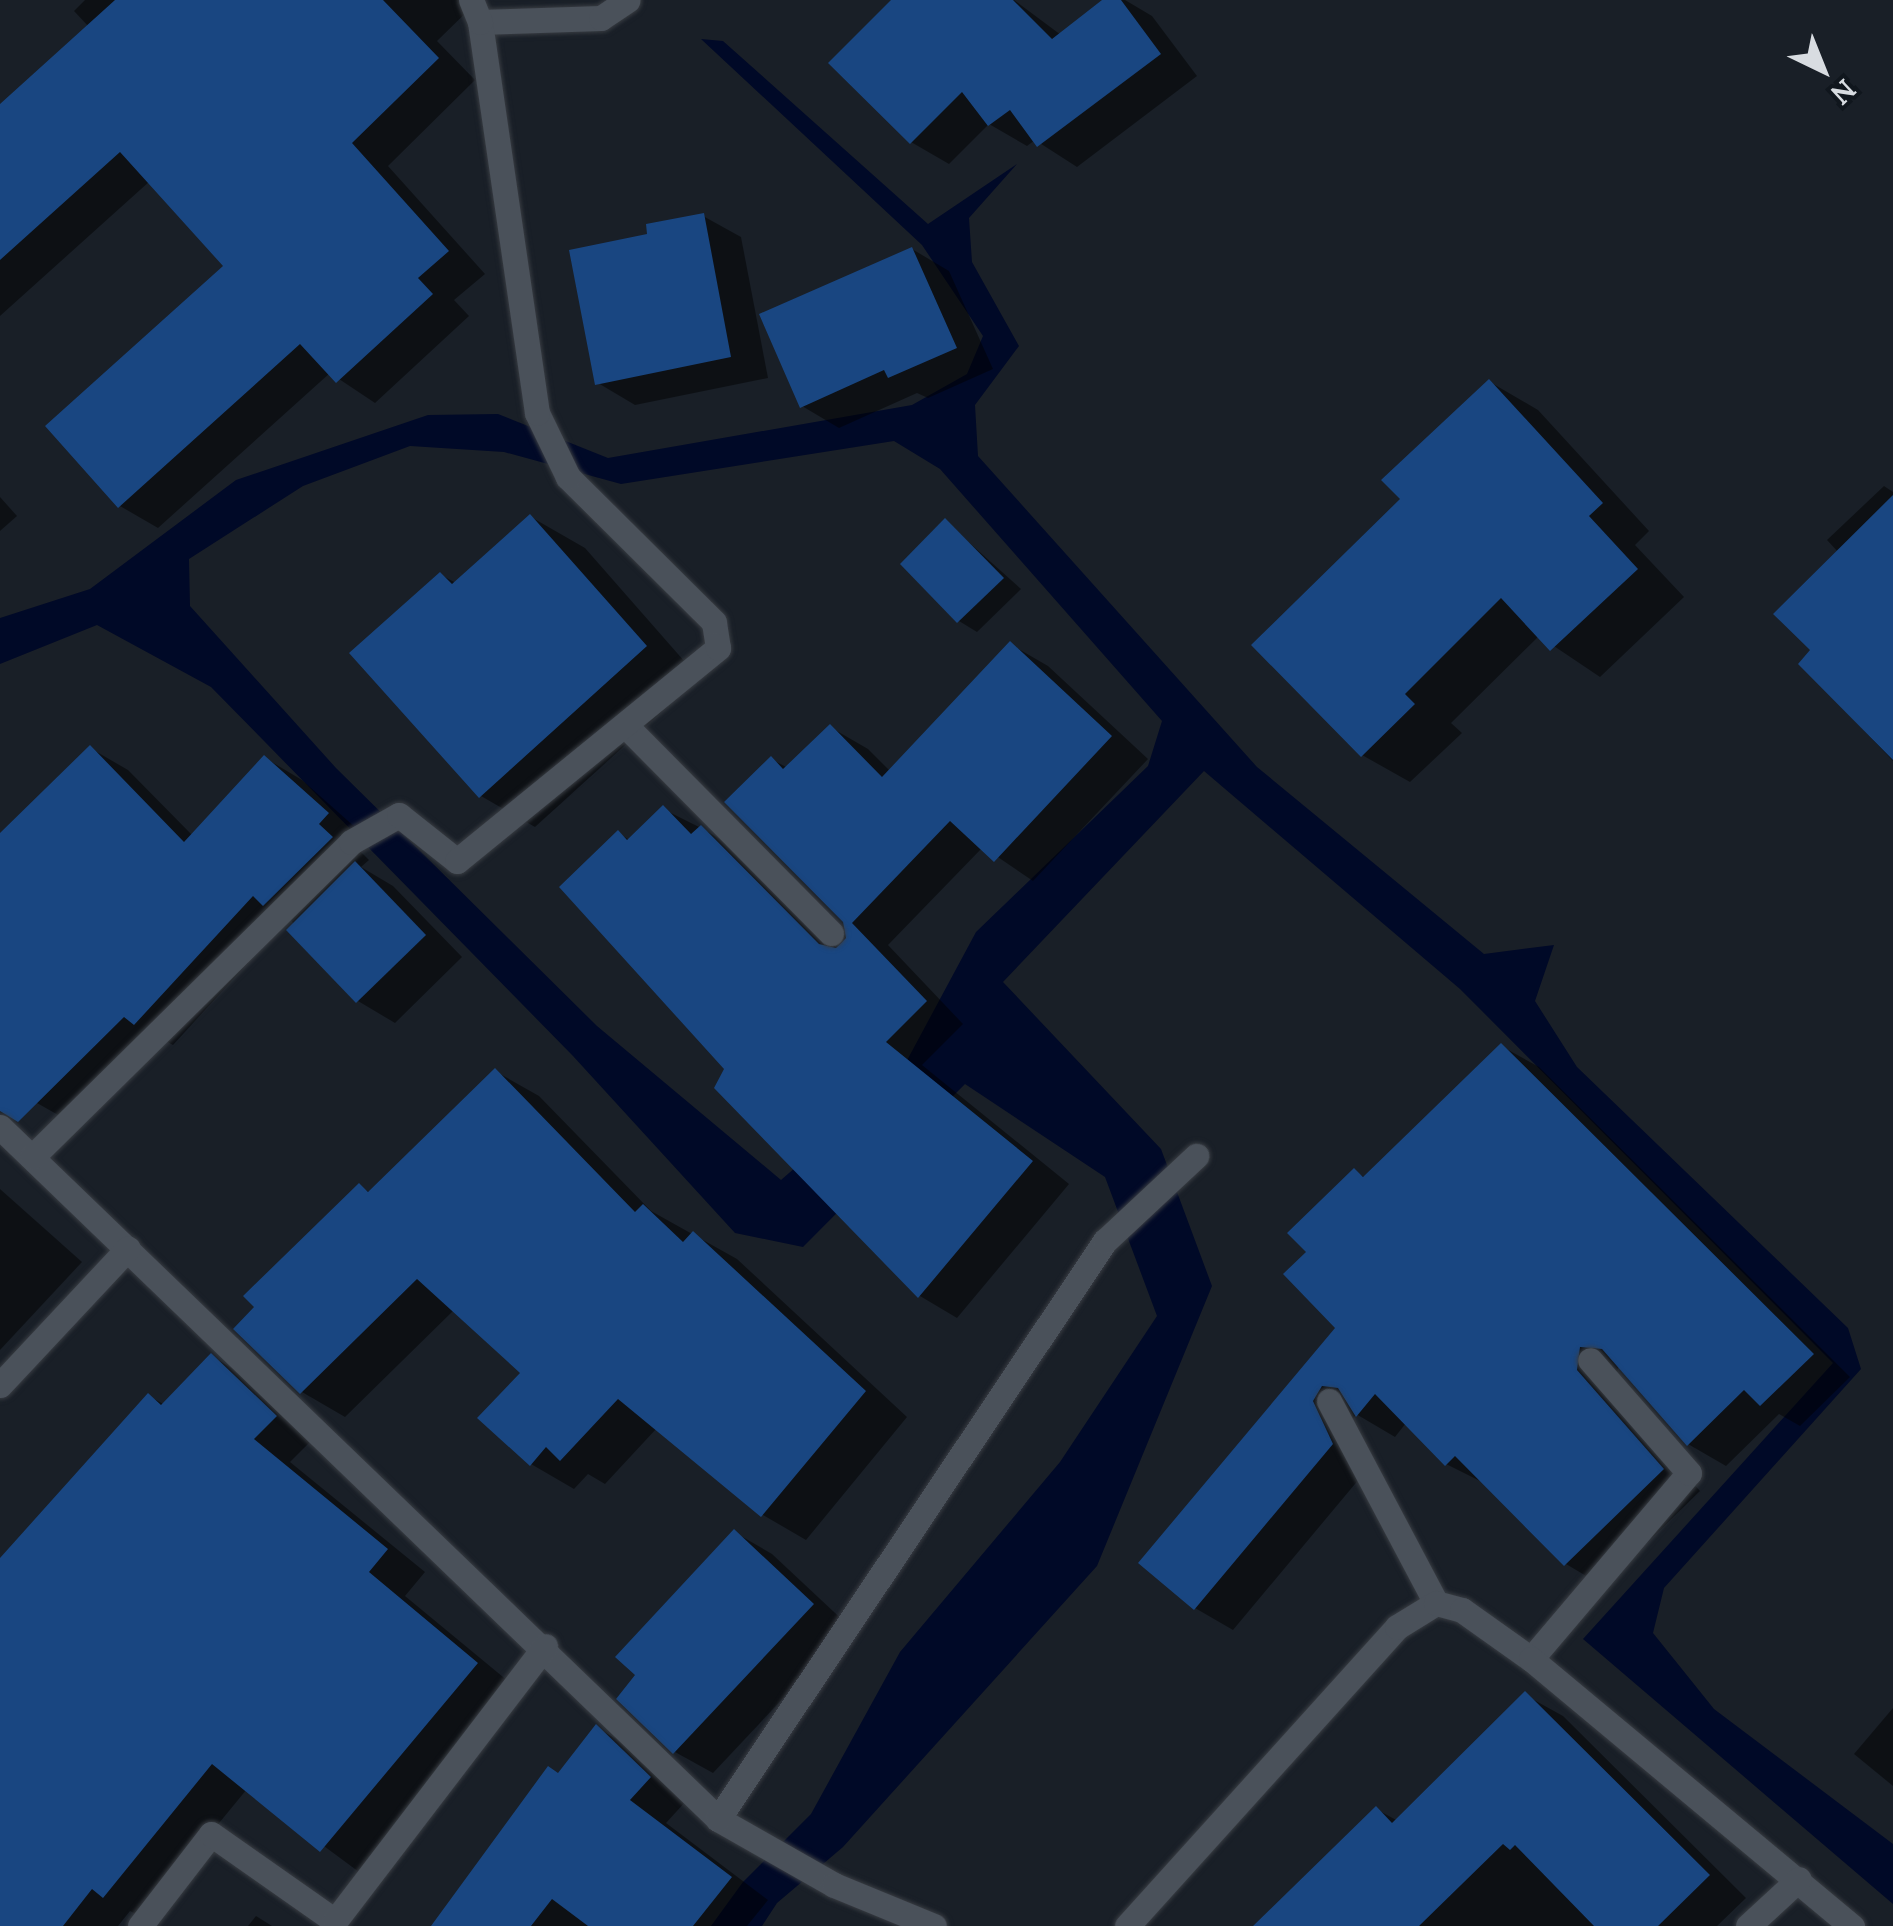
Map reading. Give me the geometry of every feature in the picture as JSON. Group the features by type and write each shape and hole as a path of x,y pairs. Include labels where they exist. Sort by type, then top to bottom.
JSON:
{"street":[{"path":"32,1157 351,842 399,815 457,862 718,648 714,622 568,478 537,412 476,11 600,18 628,0"},
{"path":"624,724 831,933"},
{"path":"0,1127 545,1646 718,1819 750,1842 834,1885 934,1926"},
{"path":"718,1819 1104,1241 1196,1156"},
{"path":"0,1385 128,1248"},
{"path":"1531,1659 1689,1473 1590,1360"},
{"path":"1329,1400 1436,1603"},
{"path":"1128,1926 1396,1627 1436,1603 1462,1610 1531,1659 1852,1926"},
{"path":"140,1926 211,1834 338,1924 545,1646"},
{"path":"1748,1926 1799,1879"}],"water":[{"path":"701,39 723,41 928,224 1017,164 969,218 972,262 1019,346 975,405 978,456 1257,767 1484,954 1554,945 1535,1001 1577,1067 1848,1328 1861,1369 1664,1588 1653,1633 1714,1709 1893,1844 1893,1904 1583,1639 1833,1363 1460,989 1204,771 1003,982 1161,1149 1212,1286 1097,1566 843,1847 777,1903 762,1926 711,1926 743,1882 811,1814 900,1652 1060,1462 1157,1316 1105,1177 965,1084 803,1247 735,1233 573,1056 211,687 97,625 0,664 0,618 90,589 236,480 428,415 498,414 608,458 912,405 967,374 983,336 922,245","holes":["894,441 940,469 1162,721 1148,766 976,932 897,1079 781,1180 597,1026 336,768 190,606 189,559 303,486 410,446 504,452 621,484"]}],"building":[{"path":"115,0 383,0 439,58 352,143 449,251 418,278 433,294 336,383 300,344 118,508 45,426 223,266 120,152 0,260 0,104"},
{"path":"891,0 1013,0 1052,39 1102,0 1121,0 1161,54 1037,147 1010,110 988,126 962,92 910,144 828,63"},
{"path":"704,213 731,357 595,385 569,250 647,234 646,224"},
{"path":"912,247 957,348 888,378 884,370 800,408 759,314"},
{"path":"1489,379 1603,503 1589,516 1638,569 1550,651 1501,598 1405,694 1415,704 1361,757 1251,645 1400,499 1381,480"},
{"path":"1893,495 1893,760 1798,664 1810,650 1773,614"},
{"path":"530,514 647,646 479,798 349,653 440,572 452,584"},
{"path":"945,518 1004,578 957,623 900,564"},
{"path":"1010,641 1112,736 994,862 950,821 852,923 927,1001 886,1042 1033,1161 918,1298 714,1088 724,1069 559,887 618,830 627,840 663,805 691,834 701,825 819,944 836,948 846,938 843,922 724,802 771,756 783,769 830,724 882,777"},
{"path":"90,745 184,842 264,755 329,813 319,824 333,837 263,906 253,896 134,1025 124,1017 18,1122 0,1111 0,833"},
{"path":"355,861 426,935 356,1003 286,930"},
{"path":"1501,1043 1814,1354 1760,1406 1744,1390 1687,1446 1602,1349 1580,1347 1577,1370 1664,1469 1564,1566 1455,1456 1445,1466 1375,1394 1356,1417 1338,1388 1322,1386 1313,1401 1333,1444 1194,1610 1138,1563 1335,1328 1283,1274 1306,1252 1287,1233 1354,1168 1363,1177"},
{"path":"495,1068 635,1212 643,1204 683,1242 693,1231 866,1391 761,1517 618,1399 560,1461 546,1447 530,1466 477,1418 520,1373 417,1279 300,1394 233,1329 254,1307 243,1296 359,1183 368,1192"},
{"path":"211,1353 277,1416 254,1439 388,1549 369,1572 478,1663 320,1852 212,1764 103,1898 92,1889 63,1926 0,1926 0,1558 148,1393 161,1405"},
{"path":"734,1529 814,1604 673,1754 616,1699 635,1675 615,1657"},
{"path":"1525,1691 1710,1875 1658,1926 1594,1926 1515,1845 1510,1850 1503,1844 1419,1926 1253,1926 1376,1806 1392,1823"},
{"path":"596,1724 651,1777 630,1800 732,1877 693,1926 588,1926 552,1899 531,1926 431,1926 548,1766 558,1773"}]}
